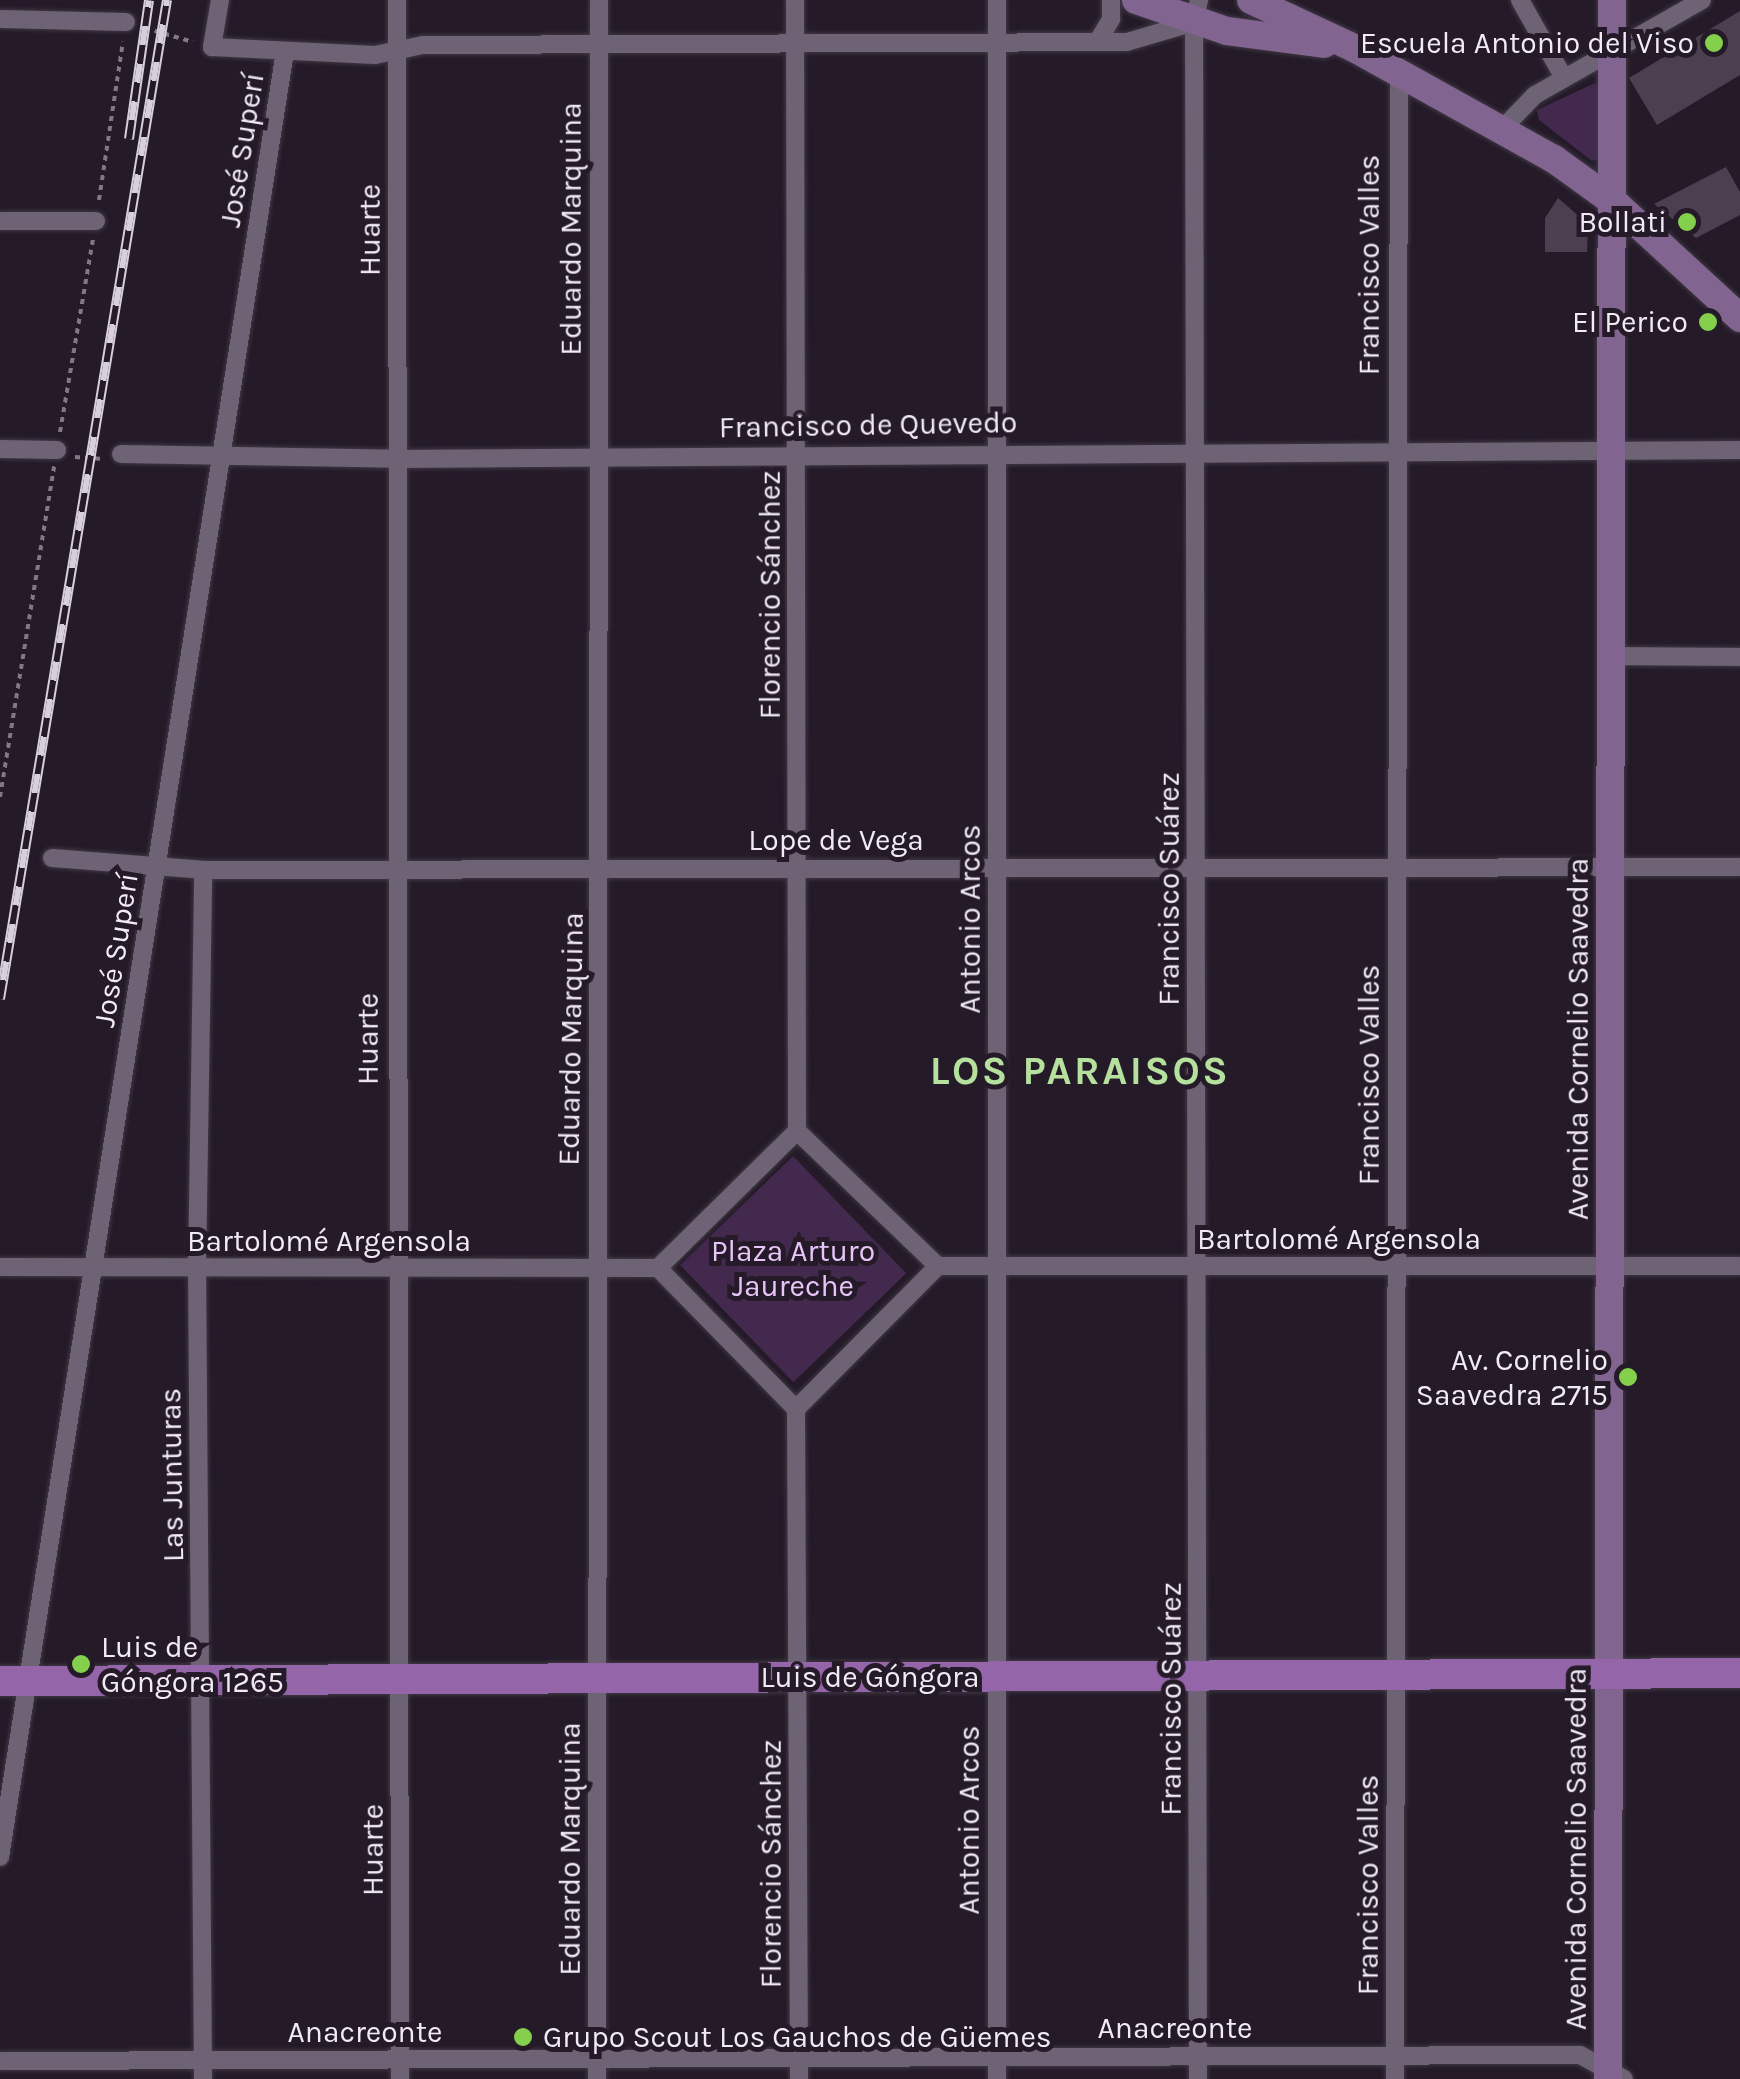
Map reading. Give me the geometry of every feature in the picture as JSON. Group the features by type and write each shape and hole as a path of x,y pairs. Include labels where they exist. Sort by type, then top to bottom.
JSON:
{"main road":[{"path":"1136,0 1356,48"},
{"path":"1251,0 1356,48 1503,128 1615,203 1740,318"},
{"name":"Avenida Cornelio Saavedra","path":"1612,0 1613,2076"},
{"name":"Luis de Góngora","path":"13,1680 1740,1673"}],"street":[{"path":"220,0 212,47 285,51 1098,41 1152,38 1197,11"},
{"name":"Huarte","path":"397,0 395,1270 400,2079"},
{"name":"Eduardo Marquina","path":"596,2079 596,1267 601,870 599,0"},
{"name":"Florencio Sánchez","path":"794,0 797,1131"},
{"name":"Antonio Arcos","path":"997,0 997,2079"},
{"path":"1098,41 1112,20 1111,0"},
{"path":"1520,0 1564,78"},
{"path":"1503,128 1535,95 1702,0"},
{"name":"Francisco Suárez","path":"1197,11 1194,1266 1198,2079"},
{"path":"0,19 126,22"},
{"name":"José Superí","path":"0,1857 13,1680 94,1268 285,51"},
{"name":"Francisco Valles","path":"1395,2079 1399,72"},
{"path":"0,221 96,221"},
{"path":"0,449 57,450"},
{"name":"Francisco de Quevedo","path":"121,454 397,458 997,451 1740,450"},
{"path":"1611,656 1740,657"},
{"name":"Lope de Vega","path":"52,858 204,870 1197,865 1740,867"},
{"name":"Las Junturas","path":"203,2070 197,1270 204,870"},
{"path":"797,1131 938,1266 796,1409 658,1268 797,1131"},
{"name":"Bartolomé Argensola","path":"938,1266 1740,1266"},
{"name":"Bartolomé Argensola","path":"0,1267 658,1268"},
{"name":"Florencio Sánchez","path":"796,1409 799,2079"},
{"name":"Anacreonte","path":"0,2061 203,2070 400,2059 1580,2054 1613,2076"}],"path":[{"path":"0,797 126,22 212,47"},
{"path":"57,450 91,462 121,454"}],"green space":[{"path":"1595,83 1600,86 1599,159 1592,161 1539,120 1537,110"},
{"name":"Plaza Arturo Jaureche","path":"793,1156 906,1273 793,1382 680,1265"}],"building":[{"name":"Escuela Antonio del Viso","path":"1740,11 1740,75 1657,125 1629,78"},
{"path":"1726,167 1740,192 1740,215 1696,238 1654,204"},
{"path":"1558,198 1588,224 1587,252 1545,252 1545,218"}],"railway":[{"path":"129,139 149,0"},
{"path":"0,999 167,0"}],"place":[{"name":"Escuela Antonio del Viso","path":"1714,43"},
{"name":"Bollati","path":"1687,222"},
{"name":"El Perico","path":"1708,322"},
{"name":"Av. Cornelio Saavedra 2715","path":"1628,1377"},
{"name":"Luis de Góngora 1265","path":"81,1664"},
{"name":"Grupo Scout Los Gauchos de Güemes","path":"523,2037"}],"district":[{"name":"LOS PARAISOS","path":"1080,1071"}]}
